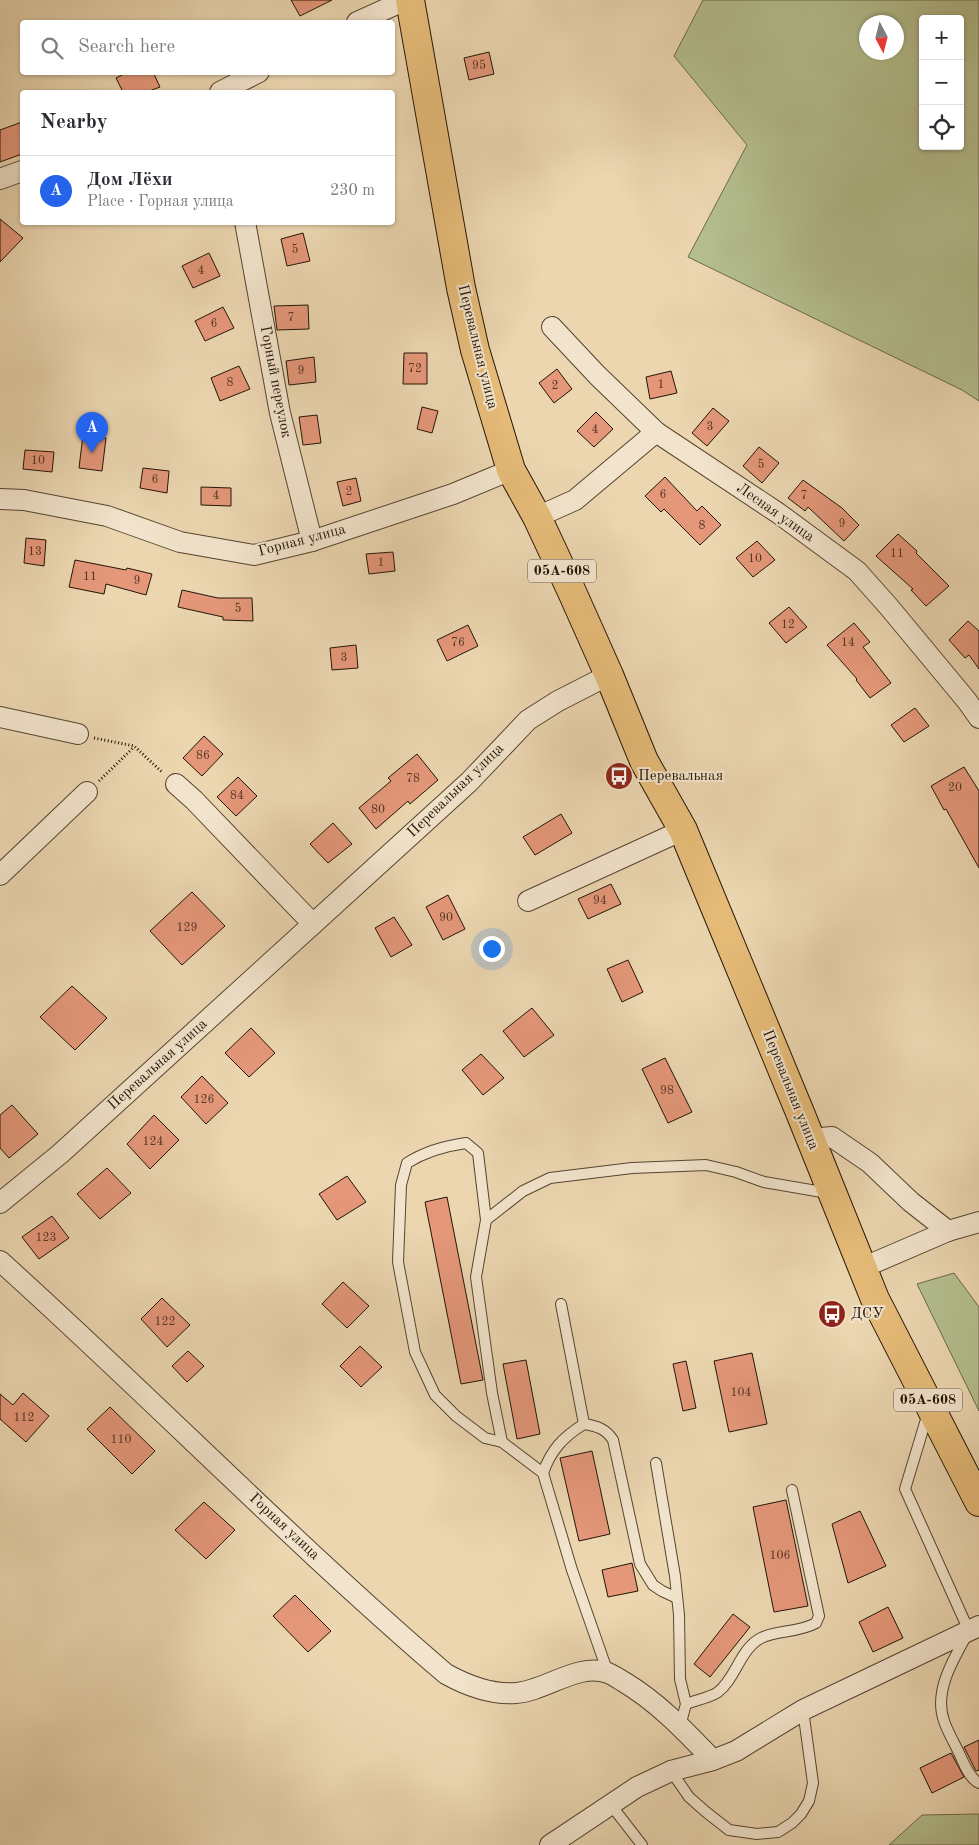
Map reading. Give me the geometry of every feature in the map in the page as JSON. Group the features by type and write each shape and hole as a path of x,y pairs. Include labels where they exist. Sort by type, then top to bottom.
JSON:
{"highway":[{"name":"Перевальная улица","path":"410,0 461,288 475,350 511,470 537,517 609,674 644,761 683,830 879,1307 979,1502"}],"street":[{"path":"361,20 406,0"},
{"path":"224,90 253,75"},
{"path":"0,179 20,172"},
{"name":"Горный переулок","path":"246,225 280,412 312,541"},
{"name":"Лесная улица","path":"552,327 597,376 656,432 778,513 857,571 968,701 979,718"},
{"path":"537,517 575,500 656,432"},
{"name":"Горная улица","path":"0,499 24,500 107,516 180,542 254,555 312,541 453,494 511,470"},
{"name":"Перевальная улица","path":"0,1203 60,1154 314,924 469,782 528,720 558,701 609,674"},
{"path":"0,717 78,734"},
{"path":"176,784 194,800 314,924"},
{"path":"0,875 87,792"},
{"path":"528,901 683,830"},
{"path":"810,1139 832,1137 870,1163 911,1202 948,1231"},
{"path":"862,1268 948,1231 979,1222"},
{"name":"Горная улица","path":"0,1261 58,1313 311,1553 446,1674 461,1682 487,1690 515,1694 582,1672 597,1671 608,1673"},
{"path":"550,1845 637,1787 670,1771 713,1760 736,1751 803,1710 974,1629"},
{"path":"608,1673 654,1702 713,1760"}],"lane":[{"path":"502,1442 492,1393 476,1277 486,1220 478,1153 466,1143 449,1145 423,1153 407,1163 401,1185 398,1262 415,1352 435,1395 456,1416 485,1438 502,1442 543,1474 572,1570 608,1673"},
{"path":"486,1220 523,1191 550,1178 632,1168 706,1165 736,1172 764,1182 832,1194"},
{"path":"560,1304 584,1424"},
{"path":"930,1405 905,1489 974,1629 953,1660 942,1689 941,1705 943,1720 964,1764 974,1781 979,1783"},
{"path":"543,1474 554,1450 584,1424 595,1426 608,1433 613,1440 640,1564 654,1585 677,1598"},
{"path":"656,1463 675,1576 680,1679 686,1704 680,1726"},
{"path":"686,1704 718,1692 735,1671 746,1652 760,1638 801,1630 816,1623 819,1616 792,1490"},
{"path":"670,1771 689,1796 729,1830 757,1834 778,1832 792,1823 801,1814 809,1801 813,1783 803,1710"},
{"path":"611,1806 642,1845"}],"path":[{"path":"78,734 134,746 176,784"},
{"path":"87,792 134,746"}],"green space":[{"path":"703,0 979,0 979,401 962,390 688,257 747,145 674,56"},
{"path":"954,1273 979,1307 979,1411 917,1284"},
{"path":"979,1814 979,1845 889,1845 922,1815"}],"building":[{"path":"291,0 332,0 300,16"},
{"path":"489,52 494,74 469,80 464,58"},
{"path":"122,75 154,75 160,87 152,90 122,90 116,78"},
{"path":"20,123 20,155 0,162 0,130"},
{"path":"0,219 23,238 0,262"},
{"path":"303,233 310,261 287,266 281,239"},
{"path":"209,253 220,276 193,288 182,266"},
{"path":"308,305 309,329 277,330 274,306"},
{"path":"223,307 234,328 205,341 195,321"},
{"path":"404,353 427,353 427,384 403,384"},
{"path":"314,357 316,382 289,385 286,361"},
{"path":"239,366 250,389 220,401 211,378"},
{"path":"557,369 572,389 554,403 539,383"},
{"path":"671,371 677,393 650,399 646,377"},
{"path":"422,407 438,411 432,433 417,429"},
{"path":"713,408 729,421 707,446 692,433"},
{"path":"596,412 613,429 594,447 577,431"},
{"path":"317,415 321,443 303,445 299,417"},
{"path":"83,435 106,438 102,471 79,468"},
{"path":"759,447 779,463 762,483 743,466"},
{"path":"25,450 54,452 52,472 23,469"},
{"path":"143,468 169,471 167,493 140,488"},
{"path":"665,477 697,511 702,506 721,525 700,545 664,509 661,512 645,496"},
{"path":"356,478 361,501 343,506 337,482"},
{"path":"803,480 842,508 859,525 844,541 808,507 805,511 788,498"},
{"path":"201,487 231,488 231,506 201,505"},
{"path":"898,534 917,551 916,553 949,586 926,606 911,590 913,589 876,556"},
{"path":"26,538 46,540 44,566 24,563"},
{"path":"757,541 775,560 753,577 736,558"},
{"path":"393,552 395,571 369,574 366,554"},
{"path":"75,560 152,574 146,595 106,584 104,594 69,587"},
{"path":"182,590 218,598 252,598 253,621 223,620 223,617 178,607"},
{"path":"789,607 807,627 786,643 769,623"},
{"path":"968,621 979,631 979,669 969,655 965,658 949,640"},
{"path":"854,623 870,642 863,647 891,683 870,698 857,679 827,645"},
{"path":"468,625 478,646 447,661 437,640"},
{"path":"356,645 358,668 332,670 330,648"},
{"path":"915,708 929,726 904,742 891,725"},
{"path":"204,736 223,754 202,776 183,758"},
{"path":"417,754 438,780 410,804 408,801 376,829 359,808 391,781 388,778"},
{"path":"964,767 979,791 979,868 931,786"},
{"path":"238,777 257,796 236,816 217,797"},
{"path":"561,814 572,833 535,855 523,837"},
{"path":"333,823 352,844 328,863 310,844"},
{"path":"611,884 621,904 588,919 578,899"},
{"path":"192,892 225,926 182,965 150,931"},
{"path":"448,895 465,929 443,940 426,907"},
{"path":"394,917 412,945 391,957 375,928"},
{"path":"628,960 643,992 622,1002 607,969"},
{"path":"72,986 107,1018 75,1050 40,1017"},
{"path":"532,1008 554,1035 524,1057 503,1031"},
{"path":"251,1028 275,1053 249,1077 225,1053"},
{"path":"481,1054 504,1078 483,1095 462,1070"},
{"path":"665,1058 692,1112 668,1123 642,1069"},
{"path":"202,1076 228,1103 206,1124 181,1097"},
{"path":"12,1105 38,1134 9,1158 0,1148 0,1115"},
{"path":"154,1115 179,1140 150,1169 127,1144"},
{"path":"107,1168 131,1193 100,1219 77,1194"},
{"path":"347,1176 366,1202 337,1220 319,1194"},
{"path":"447,1197 483,1380 461,1384 425,1202"},
{"path":"52,1216 69,1238 39,1259 22,1237"},
{"path":"343,1282 369,1306 347,1328 322,1304"},
{"path":"162,1298 190,1325 167,1347 141,1319"},
{"path":"360,1346 382,1367 361,1387 340,1366"},
{"path":"188,1351 204,1366 187,1382 172,1366"},
{"path":"752,1353 767,1424 729,1432 714,1361"},
{"path":"526,1360 540,1434 517,1439 503,1364"},
{"path":"686,1361 696,1408 683,1411 673,1364"},
{"path":"23,1393 49,1416 26,1442 0,1419 0,1394 13,1405"},
{"path":"110,1407 155,1451 132,1474 87,1429"},
{"path":"592,1451 610,1534 579,1541 560,1458"},
{"path":"786,1500 808,1606 774,1612 753,1507"},
{"path":"204,1502 235,1530 206,1559 175,1530"},
{"path":"860,1511 886,1566 848,1583 832,1524"},
{"path":"632,1563 638,1591 608,1597 602,1570"},
{"path":"295,1595 331,1631 308,1652 273,1616"},
{"path":"888,1607 903,1638 873,1652 859,1622"},
{"path":"733,1614 750,1627 710,1677 694,1664"},
{"path":"979,1740 979,1770 976,1771 964,1747"},
{"path":"951,1753 964,1777 932,1793 920,1768"}],"place":[{"name":"Дом Лёхи","path":"92,453"},
{"name":"Перевальная","path":"619,776"},
{"name":"ДСУ","path":"832,1314"}]}
